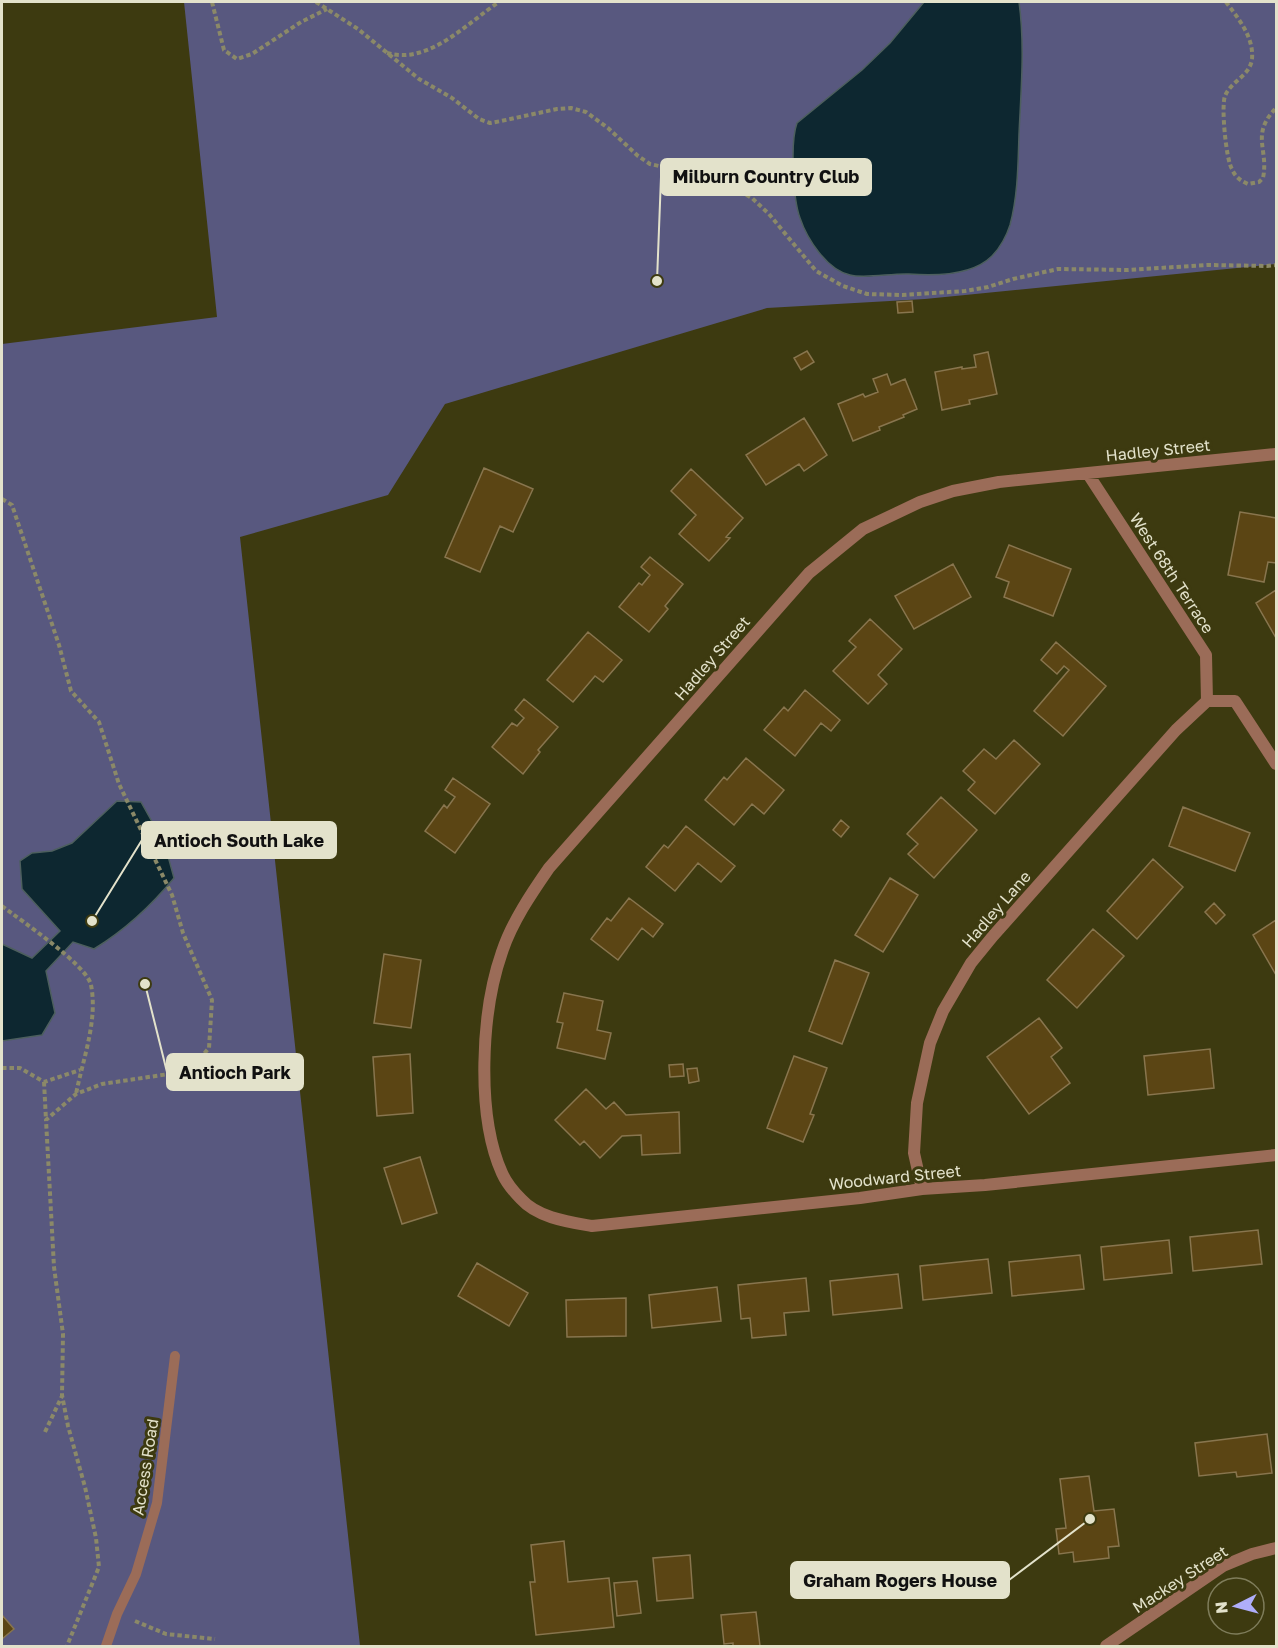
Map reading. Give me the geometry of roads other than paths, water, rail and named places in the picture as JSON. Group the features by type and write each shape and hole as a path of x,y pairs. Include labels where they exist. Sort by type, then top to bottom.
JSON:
{"street":[{"name":"Hadley Street","path":"522,1201 502,1175 490,1138 485,1082 485,1030 492,984 502,950 528,899 549,868 809,573 863,529 920,502 953,491 999,482 1276,454"},
{"name":"West 68th Terrace","path":"1088,474 1206,655 1207,702"},
{"path":"1207,702 1235,701 1276,764"},
{"name":"Hadley Lane","path":"921,1188 914,1153 917,1103 930,1043 943,1011 971,963 1176,730 1207,702"},
{"name":"Woodward Street","path":"522,1201 555,1220 592,1226 860,1198 921,1188 985,1185 1276,1155"},
{"name":"Mackey Street","path":"1106,1647 1223,1566 1252,1554 1276,1548"}],"lane":[{"name":"Access Road","path":"106,1647 117,1614 136,1574 157,1503 175,1356"}],"place":[{"name":"Milburn Country Club","path":"657,281"},
{"name":"Antioch South Lake","path":"92,921"},
{"name":"Antioch Park","path":"145,984"},
{"name":"Graham Rogers House","path":"1090,1519"}]}
